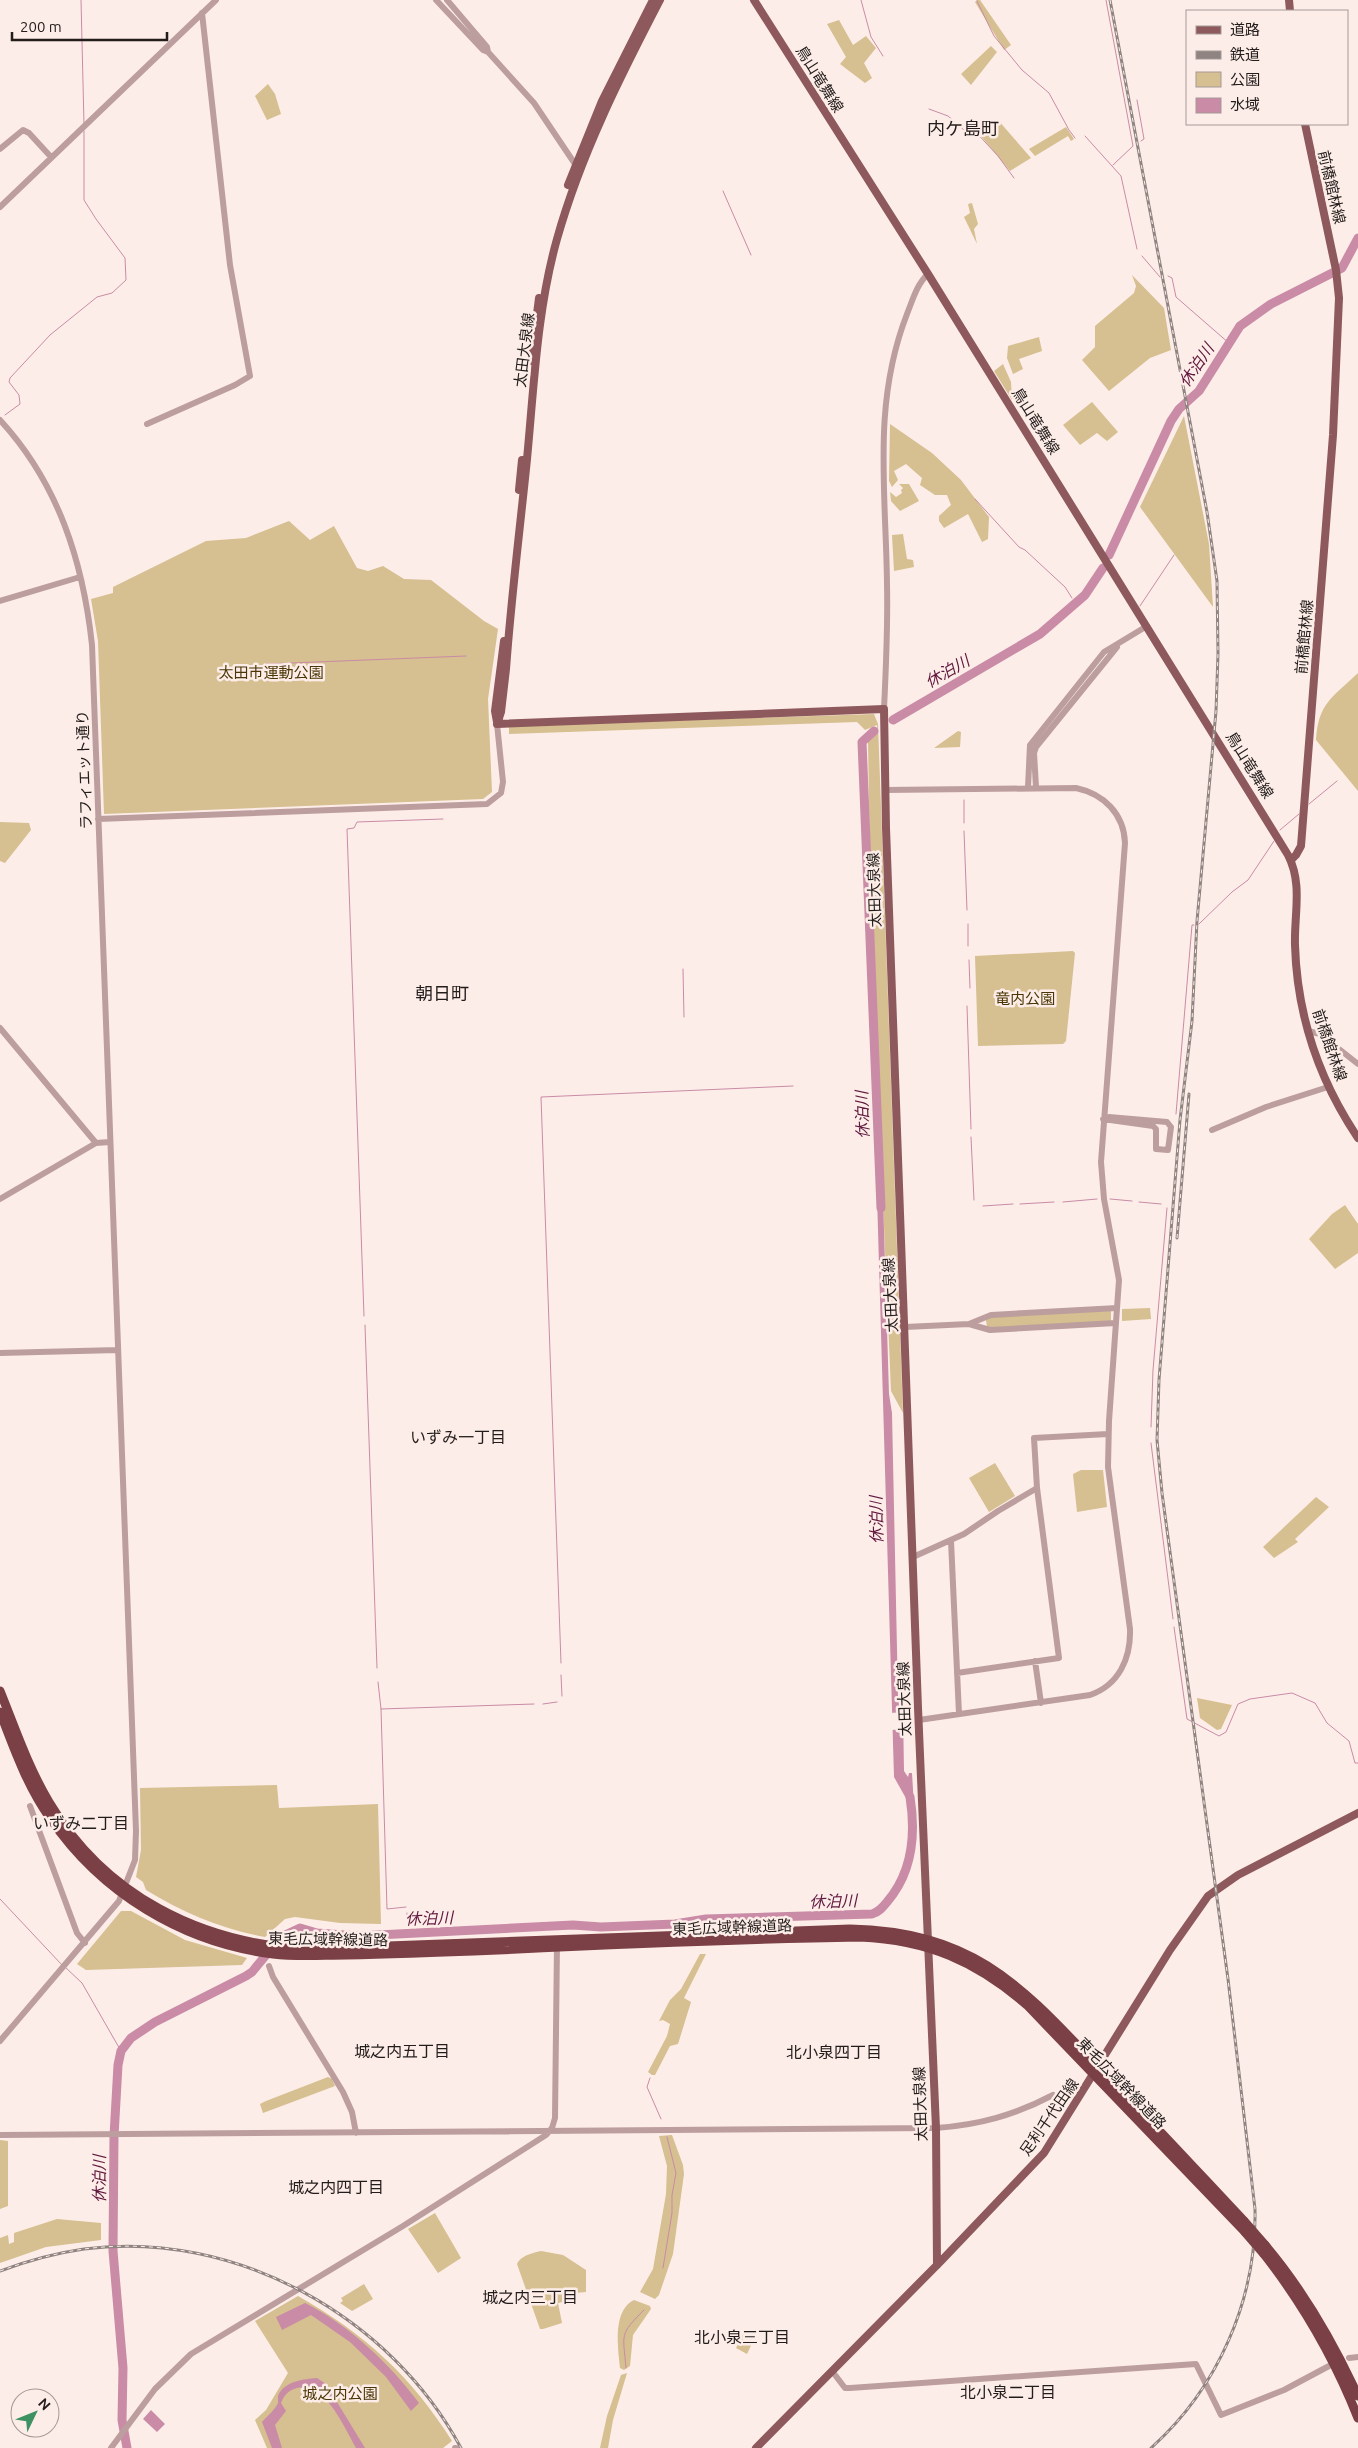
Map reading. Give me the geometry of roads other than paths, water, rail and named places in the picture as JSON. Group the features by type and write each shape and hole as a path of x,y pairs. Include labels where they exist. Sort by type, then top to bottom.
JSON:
{"highway":[{"name":"東毛広域幹線道路","path":"0,1691 3,1718 62,1822 124,1891 174,1917 260,1948 278,1951 364,1954 557,1944 860,1937 927,1942 961,1960 1007,1988 1027,2005 1096,2071 1244,2220 1302,2307 1322,2341 1339,2373 1358,2418"},
{"name":"東毛広域幹線道路","path":"1096,2071 1265,2250 1300,2290 1324,2327 1358,2396"}],"main road":[{"name":"太田大泉線","path":"497,724 496,711 535,325 552,237 603,99 653,0"},
{"name":"太田大泉線","path":"577,167 614,89 660,0"},
{"name":"鳥山竜舞線","path":"754,0 928,274 1291,860"},
{"name":"前橋館林線","path":"1305,125 1337,274 1339,317 1333,435 1301,846 1291,860 1297,882 1296,965 1308,1031 1328,1087 1358,1138"},
{"name":"太田大泉線","path":"884,710 885,790 912,1557 936,2128 935,2238 937,2265"},
{"path":"497,724 884,710"},
{"name":"足利千代田線","path":"756,2448 937,2265 1044,2153 1170,1950 1208,1896 1238,1875 1358,1812"}],"street":[{"path":"0,207 216,0"},
{"path":"436,0 483,50 488,52 534,103 577,167"},
{"path":"447,0 487,46 488,52"},
{"path":"147,424 235,385 250,376 230,265 202,13"},
{"path":"0,149 23,130 29,133 51,157"},
{"path":"884,710 887,583 882,439 884,408 895,347 918,286 928,274"},
{"name":"ラフィエット通り","path":"0,420 31,458 50,489 68,530 80,577 92,645 136,1832 135,1860 124,1891 85,1943 0,2042"},
{"path":"0,601 80,577"},
{"path":"1028,787 1030,745 1102,654 1147,626"},
{"path":"1036,787 1034,754 1036,747 1112,651 1128,638"},
{"path":"98,819 487,804 501,793 503,782 497,724"},
{"path":"885,790 1028,787 1076,788 1094,793 1115,811 1123,829 1125,844 1103,1119 1102,1185 1117,1261 1118,1308 1108,1434 1110,1485 1130,1629 1128,1656 1117,1676 1098,1692 1090,1695 919,1720"},
{"path":"0,1028 96,1143"},
{"path":"1308,1031 1320,1034 1358,1064"},
{"path":"1212,1130 1266,1106 1328,1087"},
{"path":"1109,1117 1167,1122 1171,1127 1168,1150 1163,1151 1155,1148 1156,1130 1153,1126 1103,1119 1109,1117"},
{"path":"0,1199 54,1170 96,1143 110,1142"},
{"path":"969,1324 991,1315 1118,1308"},
{"path":"905,1327 969,1324 990,1330 1116,1323"},
{"path":"0,1353 118,1350"},
{"path":"957,1673 1059,1658 1037,1488 1034,1438 1108,1434"},
{"path":"912,1557 951,1541 1037,1488"},
{"path":"951,1541 959,1714"},
{"path":"1035,1661 1042,1703"},
{"path":"30,1806 77,1933 85,1943"},
{"path":"112,2448 155,2389 191,2354 500,2166 539,2141 549,2132 554,2118 557,1944"},
{"path":"269,1966 273,1977 343,2092 356,2132"},
{"path":"0,2135 936,2128 972,2125 1000,2119 1054,2096"},
{"path":"1349,2358 1358,2356"},
{"path":"832,2371 845,2388 850,2388 1196,2364 1221,2415 1284,2390 1329,2366"}],"water":[{"path":"877,1196 883,1197 889,1394 892,1413 898,1697 903,1711 904,1771 908,1777 909,1773 912,1773 914,1806 912,1809 894,1777"},
{"path":"305,2303 337,2322 368,2347 408,2388 419,2403 411,2411 386,2377 350,2342 311,2315 282,2330 276,2317"},
{"path":"317,2378 326,2384 365,2448 356,2448 325,2398 316,2391 307,2388 297,2388 289,2392 281,2403 286,2411 275,2425 282,2448 272,2448 262,2422 277,2406 278,2396 281,2391 295,2382"},
{"path":"151,2410 165,2424 157,2432 143,2419"}],"waterway":[{"path":"81,0 84,124"},
{"path":"861,0 871,37 883,56"},
{"path":"1106,0 1133,146 1113,165"},
{"path":"977,1 994,36 1022,70 1049,93 1075,138"},
{"path":"1137,100 1144,139 1141,141"},
{"path":"929,109 948,116 964,130 973,129 998,156 1014,178"},
{"path":"5,415 20,404 19,395 9,382 10,378 50,335 97,297 112,293 126,280 125,258 84,200 84,131"},
{"path":"1085,136 1121,176 1137,249"},
{"path":"723,191 751,255"},
{"name":"休泊川","path":"1109,555 1171,421 1179,409 1199,391 1240,326 1271,304 1342,268 1358,238"},
{"path":"1142,256 1160,277"},
{"path":"1168,276 1172,278 1176,297 1230,344"},
{"path":"975,499 1019,547 1025,550 1065,587 1072,598"},
{"path":"1140,606 1174,555"},
{"name":"休泊川","path":"893,720 1040,634 1085,595 1103,568"},
{"path":"266,664 466,656"},
{"name":"休泊川","path":"874,731 862,742 881,1208"},
{"path":"1309,804 1337,781"},
{"path":"964,800 964,823"},
{"path":"1280,830 1299,814"},
{"path":"364,1316 347,829 354,828 357,822 443,819"},
{"path":"964,831 967,910"},
{"path":"1199,924 1232,892 1248,880 1274,841"},
{"path":"968,924 968,946"},
{"path":"1176,1114 1192,925 1194,925"},
{"path":"969,960 970,988"},
{"path":"683,969 684,1017"},
{"path":"967,1006 971,1129"},
{"path":"561,1663 541,1097 793,1086"},
{"path":"971,1137 974,1200"},
{"path":"1063,1202 1097,1199"},
{"path":"1110,1199 1132,1201"},
{"path":"1020,1204 1054,1202"},
{"path":"1139,1202 1161,1204"},
{"path":"983,1206 1013,1204"},
{"path":"1151,1427 1153,1370 1167,1208"},
{"path":"365,1325 377,1668"},
{"path":"1151,1443 1173,1619"},
{"path":"1174,1627 1187,1719 1219,1736 1226,1732 1238,1704 1250,1699 1292,1693 1315,1703 1327,1723 1349,1741 1355,1763 1358,1763"},
{"path":"561,1675 562,1696"},
{"path":"378,1682 381,1709 387,1909 406,1907"},
{"path":"543,1704 557,1702"},
{"path":"381,1709 534,1704"},
{"name":"休泊川","path":"127,2448 122,2420 123,2368 113,2251 114,2136 118,2065 121,2051 131,2038 155,2022 246,1976 252,1972 281,1937 300,1928 317,1933 358,1936 573,1925 601,1927 675,1924 706,1919 872,1914 877,1912 896,1890 907,1866 913,1825 910,1797"},
{"path":"0,1899 62,1965"},
{"path":"407,1913 407,1915 420,1916"},
{"path":"65,1967 82,1983 121,2051"},
{"path":"650,2078 647,2087 661,2119"},
{"path":"663,2268 676,2173 667,2137"},
{"path":"626,2368 624,2335 630,2325 644,2310"}],"railway":[{"path":"1110,0 1207,512 1217,581 1218,654 1216,711 1197,921 1192,1021 1180,1120 1159,1380 1157,1440 1162,1493 1228,1979 1255,2209 1254,2243 1249,2276 1241,2308 1229,2340 1214,2370 1196,2398 1175,2424 1151,2448"},
{"path":"1177,1238 1189,1094"},
{"path":"0,2271 42,2258 84,2249 141,2246 197,2253 251,2269 303,2292 351,2322 394,2359 431,2401 461,2448"}],"district":[{"name":"内ケ島町","path":"963,128"},
{"name":"朝日町","path":"442,993"},
{"name":"いずみ一丁目","path":"458,1437"},
{"name":"いずみ二丁目","path":"81,1823"},
{"name":"城之内五丁目","path":"402,2051"},
{"name":"北小泉四丁目","path":"834,2052"},
{"name":"城之内四丁目","path":"336,2187"},
{"name":"城之内三丁目","path":"530,2297"},
{"name":"北小泉三丁目","path":"742,2337"},
{"name":"北小泉二丁目","path":"1008,2392"}],"park label":[{"name":"太田市運動公園","path":"271,672"},
{"name":"竜内公園","path":"1025,998"},
{"name":"城之内公園","path":"340,2393"}]}
